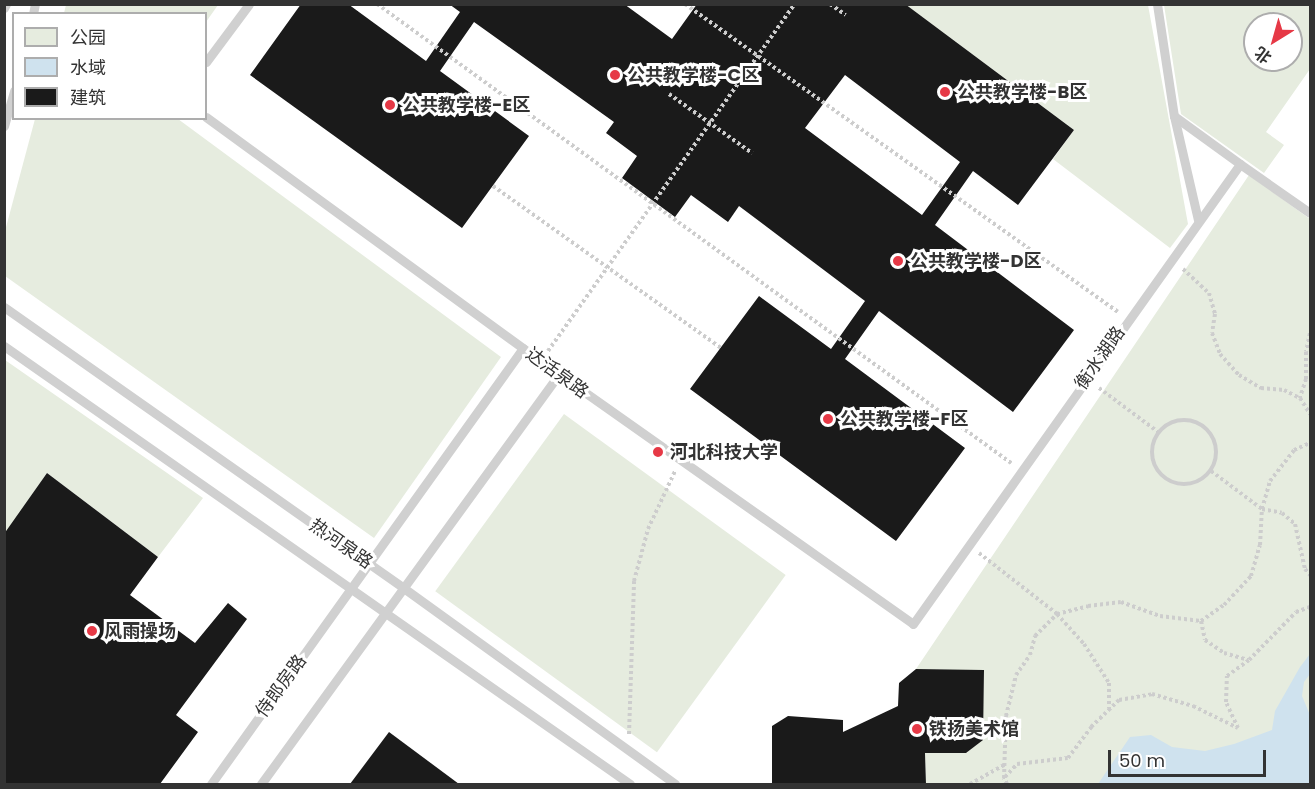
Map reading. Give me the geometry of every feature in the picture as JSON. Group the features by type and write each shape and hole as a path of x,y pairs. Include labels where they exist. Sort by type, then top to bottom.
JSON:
{"lane":[{"path":"207,61 249,4"},
{"path":"1157,4 1174,116 1198,220"},
{"path":"4,126 12,97"},
{"path":"1174,116 1311,213"},
{"name":"达活泉路","path":"207,118 522,348 913,624"},
{"name":"衡水湖路","path":"913,624 1240,164"},
{"name":"热河泉路","path":"4,307 405,588 675,784"},
{"name":"热河泉路","path":"4,346 630,784"},
{"name":"侍郎房路","path":"211,784 522,348"},
{"path":"261,784 559,374"}],"path":[{"path":"377,4 1021,471"},
{"path":"685,4 1128,319"},
{"path":"541,361 795,4"},
{"path":"830,4 846,15"},
{"path":"669,94 752,153"},
{"path":"493,186 721,348"},
{"path":"1170,260 1209,293 1215,314 1212,333 1220,354 1239,375 1261,388 1284,390 1300,398 1311,414"},
{"path":"1300,398 1306,379 1306,352 1311,333"},
{"path":"1086,378 1158,432"},
{"path":"1177,420 1188,420 1208,429 1217,450 1211,471 1194,483 1174,483 1165,478 1153,461 1154,441 1158,432 1167,424 1177,420"},
{"path":"1007,784 1004,778 1006,716 1016,675 1030,655 1035,636 1058,614 1121,602 1160,616 1201,621 1224,605 1251,576 1260,545 1262,509 1270,481 1294,450 1311,443"},
{"path":"628,750 634,650 634,581 648,529 680,460"},
{"path":"1211,471 1262,509 1282,513 1295,524 1305,569 1311,575"},
{"path":"968,545 1058,614 1084,644 1110,683 1109,709"},
{"path":"1004,778 1017,764 1068,758 1091,727 1119,700 1152,694 1193,706 1238,728 1226,702 1227,676 1249,660 1296,612 1311,607"},
{"path":"1201,621 1205,640 1224,653 1249,660"},
{"path":"970,784 1006,764"}],"green space":[{"path":"66,4 218,5 207,21 207,12 64,12"},
{"path":"906,5 1148,5 1188,224 1170,248 1053,159 1074,130"},
{"path":"1164,5 1310,5 1310,69 1266,132 1284,145 1264,173 1181,114"},
{"path":"35,120 179,120 501,357 374,538 5,276 5,231"},
{"path":"1249,175 1310,219 1310,784 926,784 925,753 966,753 982,740 984,671 916,669"},
{"path":"5,360 203,498 158,557 47,473 5,534"},
{"path":"564,414 786,575 657,752 435,591"}],"water":[{"path":"1310,654 1310,674 1304,682 1302,696 1310,715 1310,784 1098,784 1130,737 1151,735 1172,747 1205,751 1234,744 1272,730 1275,711"}],"building":[{"path":"301,4 348,4 426,61 460,12 449,4 624,4 672,39 697,4 905,4 1074,130 1018,205 973,171 935,225 1074,330 1013,412 879,311 845,359 965,448 896,541 690,389 759,296 831,349 865,301 739,206 728,222 691,195 675,217 622,178 637,156 606,133 614,122 474,22 440,71 529,136 462,228 250,75","holes":["845,75 960,162 922,215 805,128"]},
{"name":"风雨操场","path":"47,473 158,557 130,595 195,643 228,603 247,619 176,715 198,732 160,784 4,784 4,534"},
{"name":"铁扬美术馆","path":"916,669 984,670 983,740 966,753 925,753 926,784 772,784 772,726 788,716 843,720 843,732 898,706 899,683"},
{"path":"389,732 459,784 350,784"}],"place":[{"name":"公共教学楼-C区","path":"615,75"},
{"name":"公共教学楼-B区","path":"945,92"},
{"name":"公共教学楼-E区","path":"390,105"},
{"name":"公共教学楼-D区","path":"898,261"},
{"name":"公共教学楼-F区","path":"828,419"},
{"name":"河北科技大学","path":"658,452"},
{"name":"风雨操场","path":"92,631"},
{"name":"铁扬美术馆","path":"917,729"}]}
